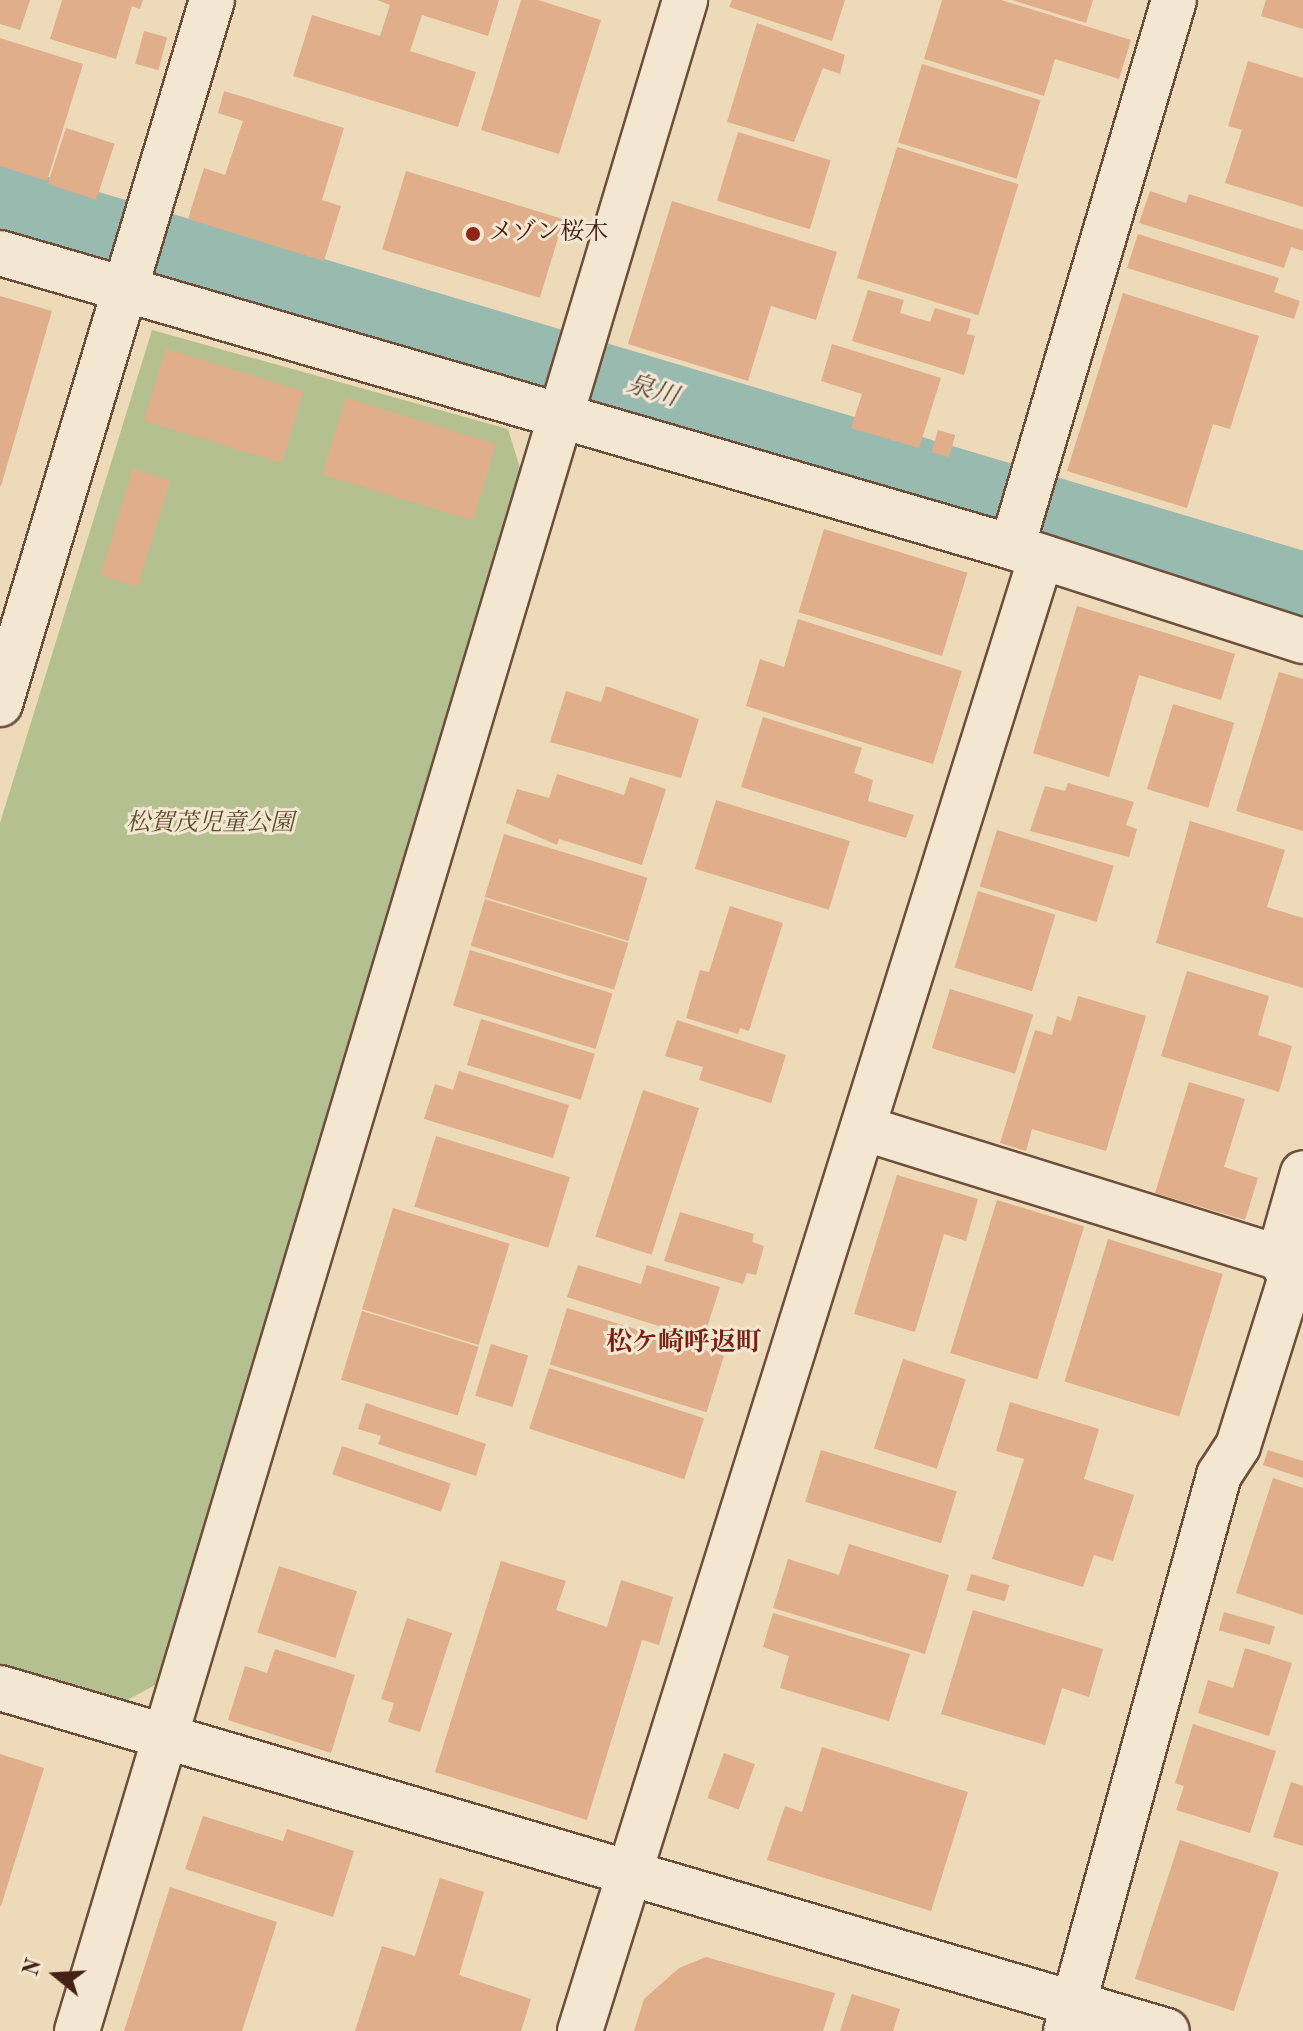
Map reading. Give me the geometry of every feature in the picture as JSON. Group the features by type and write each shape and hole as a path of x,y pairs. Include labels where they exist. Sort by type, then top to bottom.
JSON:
{"street":[{"path":"0,704 212,0"},
{"path":"77,2031 685,0"},
{"path":"580,2031 863,1128 1024,543 1031,481 1174,0"},
{"path":"0,253 129,278 564,404 1024,543 1303,641"},
{"path":"863,1128 1291,1261"},
{"path":"1070,2017 1219,1475 1238,1446 1291,1277 1303,1173"},
{"path":"0,1688 630,1873 1070,2017 1167,2031"}],"green space":[{"name":"松賀茂児童公園","path":"152,330 508,429 525,484 157,1684 122,1703 0,1666 0,823"}],"building":[{"path":"0,0 30,0 20,30 0,24"},
{"path":"62,0 143,0 140,9 132,6 116,59 50,39"},
{"path":"377,0 499,0 488,36 422,15 410,51 476,72 458,127 293,76 312,15 380,36 390,5"},
{"path":"521,0 538,0 601,20 559,154 481,130"},
{"path":"732,0 845,0 832,41 729,7"},
{"path":"942,0 1001,0 1131,40 1119,79 1055,59 1044,96 924,59"},
{"path":"1012,0 1093,0 1086,23"},
{"path":"1266,0 1303,0 1303,29 1261,16"},
{"path":"757,23 845,55 840,74 823,68 794,142 727,122"},
{"path":"144,31 167,37 158,70 135,64"},
{"path":"0,38 83,64 47,181 0,166"},
{"path":"1248,61 1303,78 1303,207 1225,183 1242,130 1228,126"},
{"path":"922,64 1041,100 1017,179 898,142"},
{"path":"224,91 344,128 322,200 341,206 324,261 188,219 204,168 225,175 243,121 218,113"},
{"path":"66,128 115,144 96,200 48,184"},
{"path":"738,132 831,160 810,229 717,201"},
{"path":"897,147 1018,184 978,315 857,278"},
{"name":"メゾン桜木","path":"406,171 564,219 540,298 382,249"},
{"path":"1150,191 1186,203 1189,194 1303,230 1303,251 1291,247 1284,268 1139,223"},
{"path":"672,201 837,252 816,320 771,306 748,381 628,344"},
{"path":"1138,234 1279,278 1274,292 1300,301 1294,319 1127,268"},
{"path":"868,290 904,300 900,313 930,322 935,308 971,319 967,334 975,336 964,375 852,341"},
{"path":"1123,293 1259,336 1230,429 1213,424 1187,508 1067,471"},
{"path":"0,296 52,311 1,486 0,486"},
{"path":"832,344 941,378 919,448 851,428 862,394 821,381"},
{"path":"166,349 304,391 282,463 144,421"},
{"path":"346,398 496,444 473,520 323,475"},
{"path":"938,430 955,435 949,457 932,452"},
{"path":"133,469 170,480 138,587 101,575"},
{"path":"824,529 967,573 942,656 799,612"},
{"path":"1077,606 1235,654 1221,700 1139,675 1109,777 1033,753"},
{"path":"798,619 962,671 933,764 746,706 760,659 784,667"},
{"path":"1279,672 1303,679 1303,831 1236,811"},
{"path":"606,686 699,719 681,778 550,742 566,691 601,702"},
{"path":"1173,704 1234,723 1208,808 1147,789"},
{"path":"763,717 862,748 854,773 873,780 868,801 914,815 906,838 741,787"},
{"path":"557,774 624,795 630,777 666,789 642,865 559,839 557,845 506,823 517,789 549,798"},
{"path":"1068,783 1134,802 1126,825 1137,829 1129,857 1030,831 1045,786 1065,791"},
{"path":"716,800 850,841 829,910 695,869"},
{"path":"1190,821 1285,850 1267,907 1303,918 1303,988 1156,943"},
{"path":"997,830 1114,866 1096,922 980,886"},
{"path":"504,834 647,878 628,941 485,897"},
{"path":"978,891 1055,915 1032,991 955,968"},
{"path":"485,899 628,943 614,990 471,946"},
{"path":"730,906 783,923 749,1031 740,1028 738,1034 686,1018 700,970 709,972"},
{"path":"470,950 612,994 596,1049 453,1005"},
{"path":"1187,971 1269,996 1258,1035 1292,1046 1279,1092 1161,1056"},
{"path":"950,989 1033,1014 1015,1074 932,1048"},
{"path":"1078,996 1146,1016 1106,1151 1032,1129 1026,1151 1000,1143 1035,1030 1052,1035 1057,1016 1071,1021"},
{"path":"481,1019 595,1054 581,1100 467,1065"},
{"path":"677,1020 786,1055 771,1103 699,1080 703,1067 665,1056"},
{"path":"459,1071 569,1105 553,1158 424,1119 435,1084 453,1090"},
{"path":"1189,1082 1245,1099 1224,1167 1258,1178 1245,1220 1155,1193"},
{"path":"643,1090 699,1108 652,1255 595,1236"},
{"path":"436,1136 570,1177 548,1248 414,1207"},
{"path":"897,1175 978,1199 966,1241 944,1234 915,1332 854,1314"},
{"path":"997,1200 1084,1227 1037,1380 950,1353"},
{"path":"393,1208 510,1244 479,1345 362,1309"},
{"path":"680,1212 754,1234 752,1242 764,1246 756,1275 747,1273 743,1284 664,1261"},
{"path":"1108,1239 1223,1274 1179,1417 1064,1381"},
{"path":"578,1265 641,1284 647,1265 720,1287 703,1340 567,1297"},
{"path":"567,1308 724,1356 707,1412 550,1364"},
{"path":"362,1311 479,1347 458,1416 341,1380"},
{"path":"491,1344 528,1355 513,1407 475,1396"},
{"path":"903,1359 966,1379 937,1469 874,1448"},
{"path":"549,1368 704,1418 684,1479 529,1429"},
{"path":"1010,1402 1099,1429 1084,1479 1134,1495 1113,1561 1094,1555 1083,1587 992,1559 1024,1459 996,1451"},
{"path":"366,1403 486,1444 476,1476 378,1444 381,1436 358,1429"},
{"path":"342,1446 451,1483 441,1512 332,1474"},
{"path":"821,1450 957,1492 941,1543 805,1502"},
{"path":"1268,1450 1303,1461 1303,1478 1263,1465"},
{"path":"1273,1478 1303,1488 1303,1615 1236,1593"},
{"path":"849,1544 949,1575 925,1654 773,1608 788,1559 839,1575"},
{"path":"501,1561 566,1581 556,1610 607,1627 621,1580 673,1597 659,1645 642,1640 587,1820 435,1772"},
{"path":"279,1566 357,1591 335,1658 257,1633"},
{"path":"971,1574 1009,1585 1005,1601 966,1590"},
{"path":"973,1610 1103,1649 1089,1697 1062,1688 1045,1745 941,1714"},
{"path":"1224,1612 1275,1627 1270,1645 1219,1630"},
{"path":"773,1613 910,1654 889,1721 780,1688 789,1656 763,1647"},
{"path":"407,1618 452,1633 420,1732 388,1722 394,1703 381,1699"},
{"path":"1245,1648 1292,1663 1269,1736 1198,1713 1208,1680 1233,1688"},
{"path":"275,1649 355,1675 331,1753 228,1720 245,1666 267,1673"},
{"path":"1193,1724 1276,1751 1250,1833 1176,1810 1184,1786 1175,1783"},
{"path":"822,1747 968,1792 931,1911 767,1860 785,1806 802,1812"},
{"path":"724,1753 755,1764 739,1809 708,1798"},
{"path":"0,1754 44,1768 1,1906 0,1906"},
{"path":"1291,1782 1303,1786 1303,1846 1273,1837"},
{"path":"203,1816 283,1841 287,1829 354,1851 333,1917 185,1869"},
{"path":"1180,1840 1279,1872 1234,2011 1135,1979"},
{"path":"440,1878 484,1892 459,1975 531,1999 521,2031 355,2031 382,1946 415,1956"},
{"path":"170,1887 277,1922 242,2031 124,2031"},
{"path":"706,1957 835,1993 823,2031 634,2031 644,1999 679,1968"},
{"path":"852,1994 900,2009 893,2031 840,2031"}],"waterway":[{"name":"泉川","path":"0,198 1303,586"}],"place":[{"name":"メゾン桜木","path":"473,234"}],"district":[{"name":"松ケ崎呼返町","path":"684,1344"}]}
